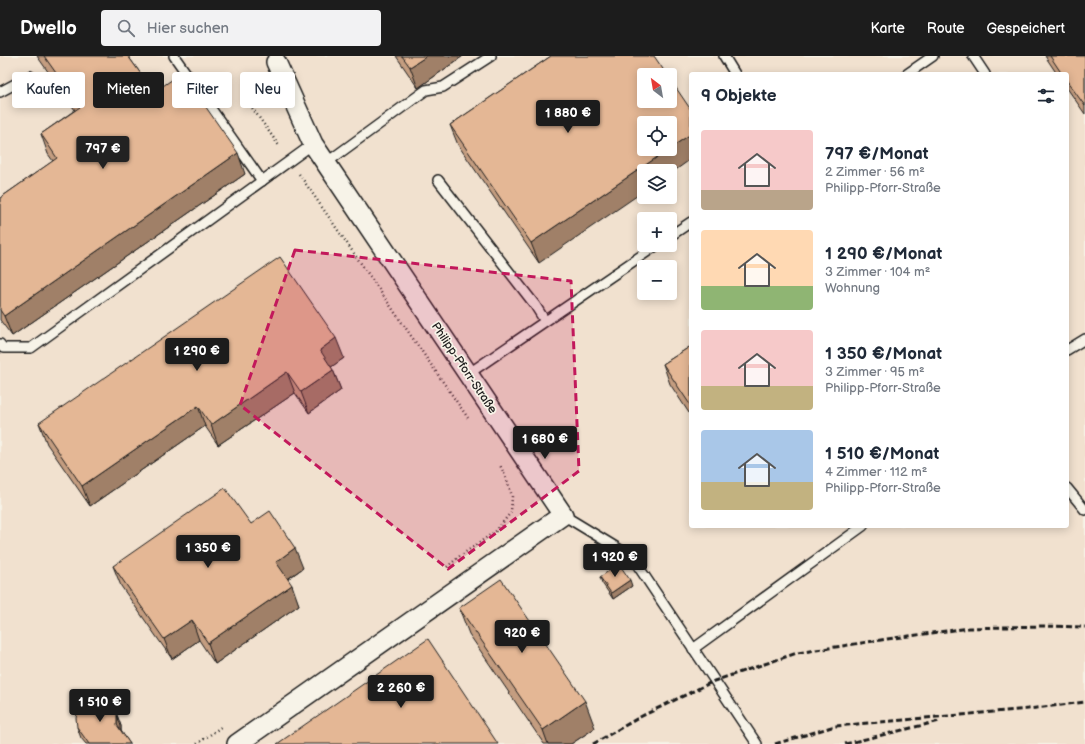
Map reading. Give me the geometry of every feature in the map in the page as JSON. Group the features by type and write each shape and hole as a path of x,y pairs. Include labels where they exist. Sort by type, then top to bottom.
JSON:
{"street":[{"name":"Philipp-Pforr-Straße","path":"274,59 280,72"},
{"name":"Philipp-Pforr-Straße","path":"295,104 313,144 563,515"},
{"path":"237,744 563,515"}],"lane":[{"path":"174,56 262,181"},
{"path":"326,163 426,90 443,87 491,56"},
{"path":"724,56 734,72"},
{"path":"910,72 933,56"},
{"path":"973,56 984,72"},
{"path":"0,92 12,86"},
{"path":"0,344 3,348 31,348 313,144"},
{"path":"438,180 535,305 545,321"},
{"path":"677,231 689,223"},
{"path":"468,374 647,252"},
{"path":"1069,349 1085,339"},
{"path":"1069,490 1085,510"},
{"path":"563,515 632,557 757,744"},
{"path":"693,649 860,528"}],"path":[{"path":"252,108 290,160 470,420"},
{"path":"443,570 460,556 496,532 511,512 512,496 508,480 500,464"},
{"path":"197,744 225,725"}],"highlighted area":[{"path":"295,250 571,281 579,471 448,569 240,405"}],"shaded area":[{"path":"0,56 1085,56 1085,744 0,744"}],"building":[{"path":"44,56 128,56 140,72 93,72 93,108 164,108 164,85 172,80 172,108 206,108 238,153 4,316 0,310 0,198 57,158 41,134 79,108 85,108 85,72 55,72"},
{"path":"402,56 427,56 410,67"},
{"path":"551,56 654,56 662,68 637,68 637,108 677,108 677,89 689,107 689,135 677,143 677,116 637,116 637,156 659,156 647,164 637,164 637,171 531,243 450,125"},
{"path":"1050,56 1085,56 1085,106 1069,84 1069,72 1061,72"},
{"path":"280,257 336,338 320,350 333,370 301,392 287,372 211,425 198,406 82,486 39,423"},
{"path":"689,347 689,403 663,364"},
{"path":"225,488 251,524 270,511 295,548 276,562 292,585 208,643 192,620 164,639 113,566"},
{"path":"619,564 630,580 611,593 600,577"},
{"path":"501,579 585,701 543,730 459,608"},
{"path":"428,639 498,744 277,744"},
{"path":"99,698 107,701 114,707 117,715 117,725 130,744 89,744 77,727 76,718 78,710 83,703 90,699"}],"railway":[{"path":"593,744 640,717 714,681 797,653 969,628 1041,626 1085,627"},
{"path":"775,744 835,726 1028,709 1085,702"},
{"path":"845,744 940,721"}]}
